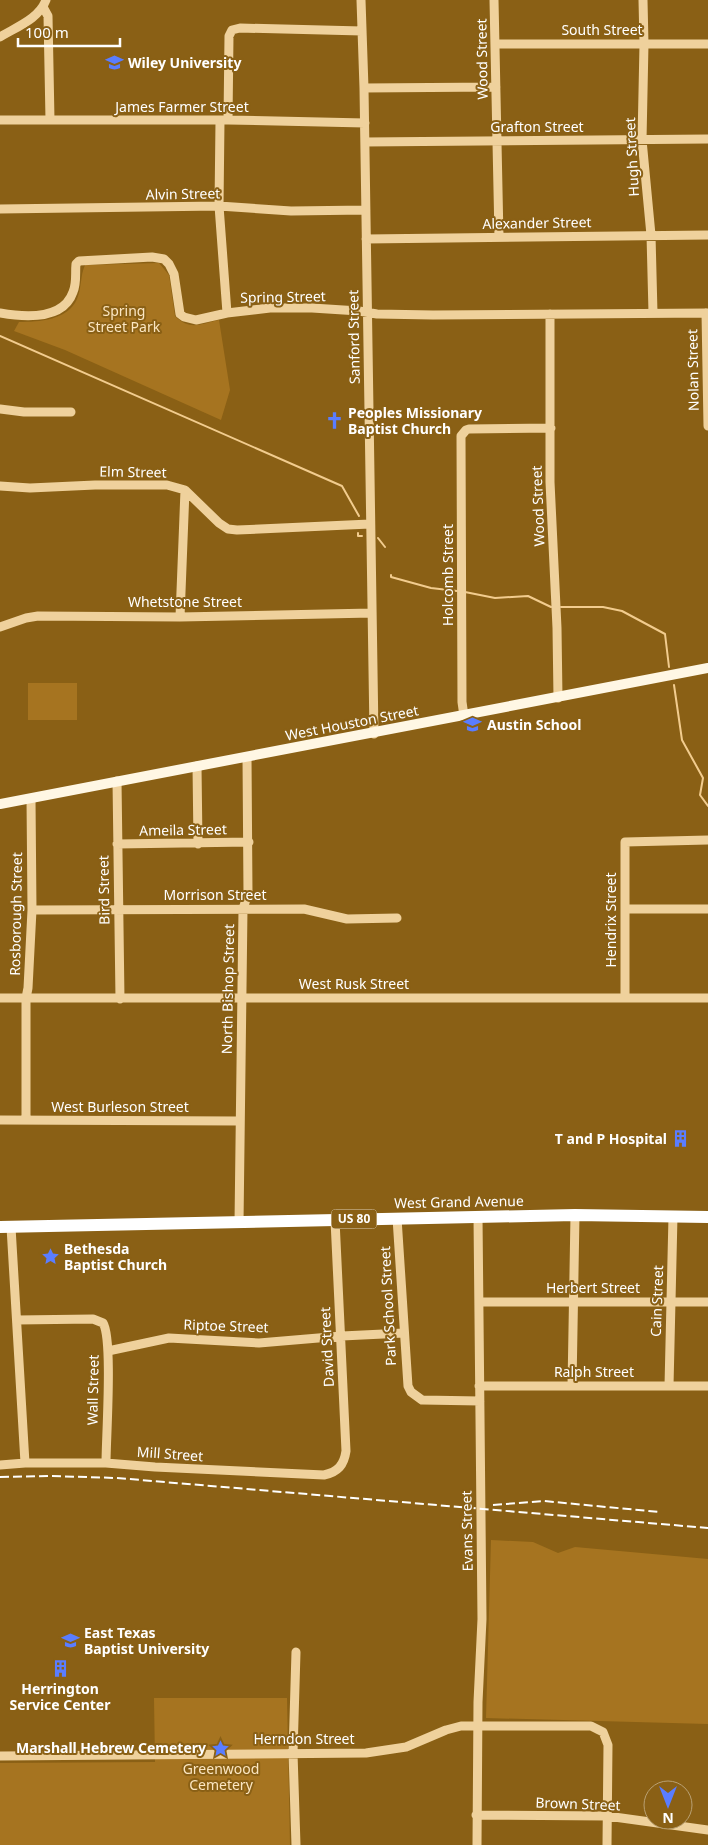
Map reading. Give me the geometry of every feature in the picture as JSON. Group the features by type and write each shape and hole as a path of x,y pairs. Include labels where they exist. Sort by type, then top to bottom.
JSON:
{"highway":[{"name":"West Grand Avenue","path":"6,1227 575,1215 708,1217"}],"main road":[{"name":"West Houston Street","path":"0,804 374,734 649,678 708,668"}],"street":[{"name":"Sanford Street","path":"361,0 365,123 374,734"},
{"name":"Wood Street","path":"494,0 500,237"},
{"name":"Hugh Street","path":"643,0 642,140 651,235 654,313"},
{"path":"0,37 32,18 45,4"},
{"path":"45,4 48,16 50,120"},
{"path":"227,313 219,206 228,36 232,30 240,28 362,30"},
{"name":"South Street","path":"496,44 708,44"},
{"path":"364,88 496,87"},
{"name":"James Farmer Street","path":"0,120 224,120 365,123"},
{"name":"Grafton Street","path":"365,142 708,139"},
{"name":"Alvin Street","path":"0,209 219,206 285,210 366,210"},
{"name":"Alexander Street","path":"366,239 708,235"},
{"name":"Spring Street","path":"0,313 37,316 47,314 62,306 74,291 76,264 79,261 152,257 164,260 172,268 180,314 196,320 227,313 270,308 312,308 433,315 707,313"},
{"name":"Nolan Street","path":"707,313 708,426"},
{"name":"Wood Street","path":"550,314 550,491 557,628 558,698"},
{"path":"0,409 18,412 71,412"},
{"name":"Holcomb Street","path":"464,716 462,692 461,441 463,434 469,429 551,428"},
{"name":"Elm Street","path":"0,486 30,488 160,484 185,490"},
{"path":"185,490 219,524 232,530 370,524"},
{"path":"180,617 185,490"},
{"name":"Whetstone Street","path":"0,627 38,616 180,617 372,612"},
{"name":"North Bishop Street","path":"239,1222 243,909 248,893 247,757"},
{"path":"197,766 198,844"},
{"name":"Bird Street","path":"117,781 120,999"},
{"name":"Rosborough Street","path":"26,1120 26,998 32,910 31,799"},
{"name":"Hendrix Street","path":"625,998 625,842 708,840"},
{"name":"Ameila Street","path":"118,844 248,842"},
{"name":"Morrison Street","path":"32,910 310,909 352,920 397,918"},
{"path":"626,909 708,909"},
{"name":"West Rusk Street","path":"0,998 708,998"},
{"name":"West Burleson Street","path":"0,1120 239,1121"},
{"path":"572,1386 575,1215"},
{"name":"Cain Street","path":"669,1386 673,1216"},
{"name":"Evans Street","path":"476,1845 482,1619 478,1217"},
{"name":"Park School Street","path":"397,1218 407,1379 411,1392 416,1397 428,1401 480,1401"},
{"name":"David Street","path":"335,1220 346,1451 345,1458 337,1470"},
{"path":"6,1227 17,1320 25,1463"},
{"name":"Herbert Street","path":"479,1302 708,1302"},
{"name":"Wall Street","path":"17,1320 100,1320 106,1330 108,1351 106,1463"},
{"name":"Riptoe Street","path":"108,1351 169,1338 259,1343 404,1333"},
{"name":"Ralph Street","path":"479,1386 708,1386"},
{"name":"Mill Street","path":"0,1466 25,1463 106,1463 165,1468 324,1475 337,1470"},
{"path":"296,1652 293,1753 296,1845"},
{"name":"Herndon Street","path":"0,1756 366,1753 390,1751 406,1747 446,1730 461,1726 582,1725 591,1726 603,1732 608,1745 607,1816"},
{"name":"Brown Street","path":"476,1815 607,1816 708,1830"},
{"path":"607,1816 607,1845"}],"green space":[{"name":"Spring Street Park","path":"159,263 169,275 175,316 180,321 196,325 219,320 230,390 221,420 65,350 14,331 19,322 44,320 60,316 73,306 80,290 85,265"},
{"path":"28,683 77,683 77,720 28,720"},
{"path":"491,1540 533,1542 558,1553 575,1547 708,1559 708,1724 486,1718"},
{"name":"Greenwood Cemetery","path":"154,1698 287,1698 290,1845 0,1845 0,1763 155,1762"}],"waterway":[{"path":"0,336 342,486 359,516"},
{"path":"358,533 358,536 362,536"},
{"path":"378,538 385,547"},
{"path":"391,575 391,577 431,588 457,591"},
{"path":"465,592 495,598 528,596 551,607"},
{"path":"561,607 603,607 622,611 665,634 669,667"},
{"path":"674,685 682,740 703,778 700,795 708,806"}],"railway":[{"path":"0,1477 117,1478 708,1528"},
{"path":"493,1505 544,1501 659,1512"}],"place":[{"name":"Wiley University","path":"114,63"},
{"name":"Peoples Missionary Baptist Church","path":"334,421"},
{"name":"Austin School","path":"473,725"},
{"name":"T and P Hospital","path":"681,1139"},
{"name":"Bethesda Baptist Church","path":"50,1257"},
{"name":"East Texas Baptist University","path":"70,1641"},
{"name":"Herrington Service Center","path":"60,1669"},
{"name":"Marshall Hebrew Cemetery","path":"220,1748"}]}
